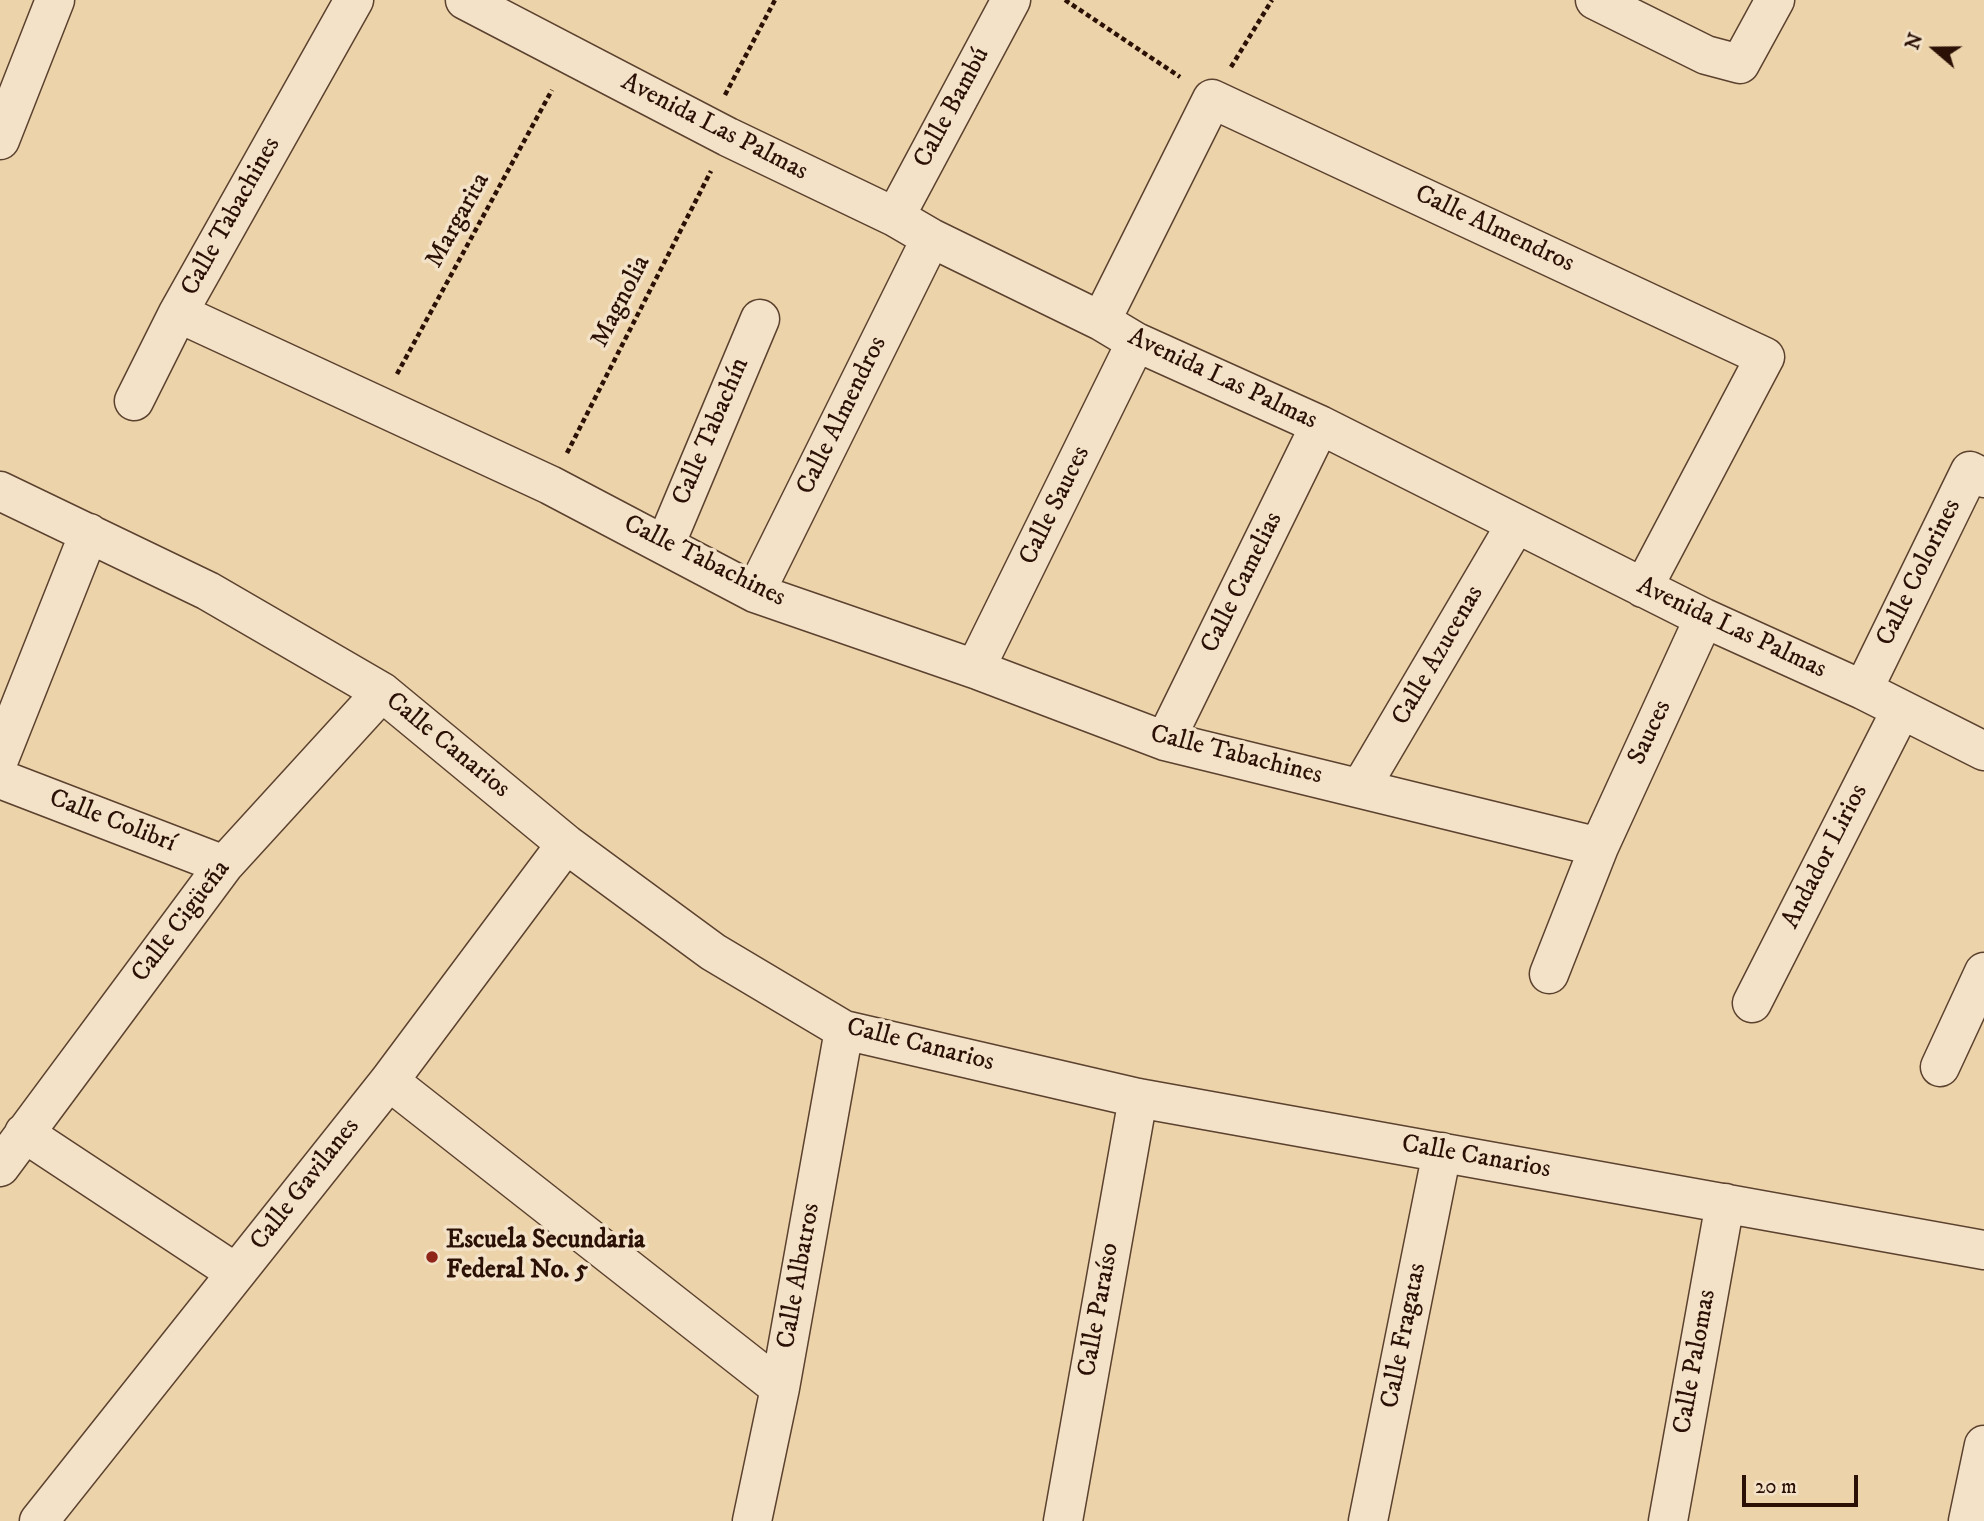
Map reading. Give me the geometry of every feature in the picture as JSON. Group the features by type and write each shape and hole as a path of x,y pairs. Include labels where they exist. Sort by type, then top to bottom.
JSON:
{"street":[{"path":"0,140 55,0"},
{"name":"Calle Tabachines","path":"354,0 178,313 550,485 755,593 975,669 1165,741 1599,847"},
{"name":"Avenida Las Palmas","path":"465,0 718,132 895,217 931,238 1101,321 1136,342 1320,425 1704,618 1863,690 1984,751"},
{"name":"Calle Bambú","path":"895,217 1011,0"},
{"path":"1595,0 1706,55 1740,64 1775,0"},
{"path":"1101,321 1212,99"},
{"name":"Calle Almendros","path":"1212,99 1765,357 1643,588"},
{"name":"Calle Almendros","path":"755,593 931,238"},
{"path":"134,401 178,313"},
{"name":"Calle Tabachín","path":"664,545 760,318"},
{"name":"Calle Sauces","path":"975,669 1136,342"},
{"name":"Calle Camelias","path":"1165,741 1320,425"},
{"name":"Calle Colorines","path":"1863,690 1970,471 1984,478"},
{"name":"Calle Canarios","path":"0,491 208,591 382,692 566,844 713,952 844,1030 1138,1098 1984,1250"},
{"name":"Calle Azucenas","path":"1361,787 1516,524"},
{"path":"0,757 89,533"},
{"name":"Sauces","path":"1549,974 1599,847 1704,618"},
{"name":"Calle Cigüeña","path":"0,1167 224,865 382,692"},
{"name":"Andador Lirios","path":"1752,1003 1901,710"},
{"name":"Calle Colibrí","path":"0,779 224,865"},
{"name":"Calle Gavilanes","path":"40,1521 389,1081 566,844"},
{"path":"1940,1067 1984,972"},
{"name":"Calle Albatros","path":"752,1521 780,1388 844,1030"},
{"path":"389,1081 780,1388"},
{"name":"Calle Paraíso","path":"1063,1521 1138,1098"},
{"path":"24,1133 236,1273"},
{"name":"Calle Fragatas","path":"1368,1521 1442,1152"},
{"name":"Calle Palomas","path":"1668,1521 1725,1203"},
{"path":"1968,1521 1984,1446"}],"path":[{"name":"Magnolia","path":"550,485 718,132 775,0"},
{"path":"1065,0 1212,99 1272,0"},
{"name":"Margarita","path":"380,406 571,56"}],"place":[{"name":"Escuela Secundaria Federal No. 5","path":"432,1257"}]}
